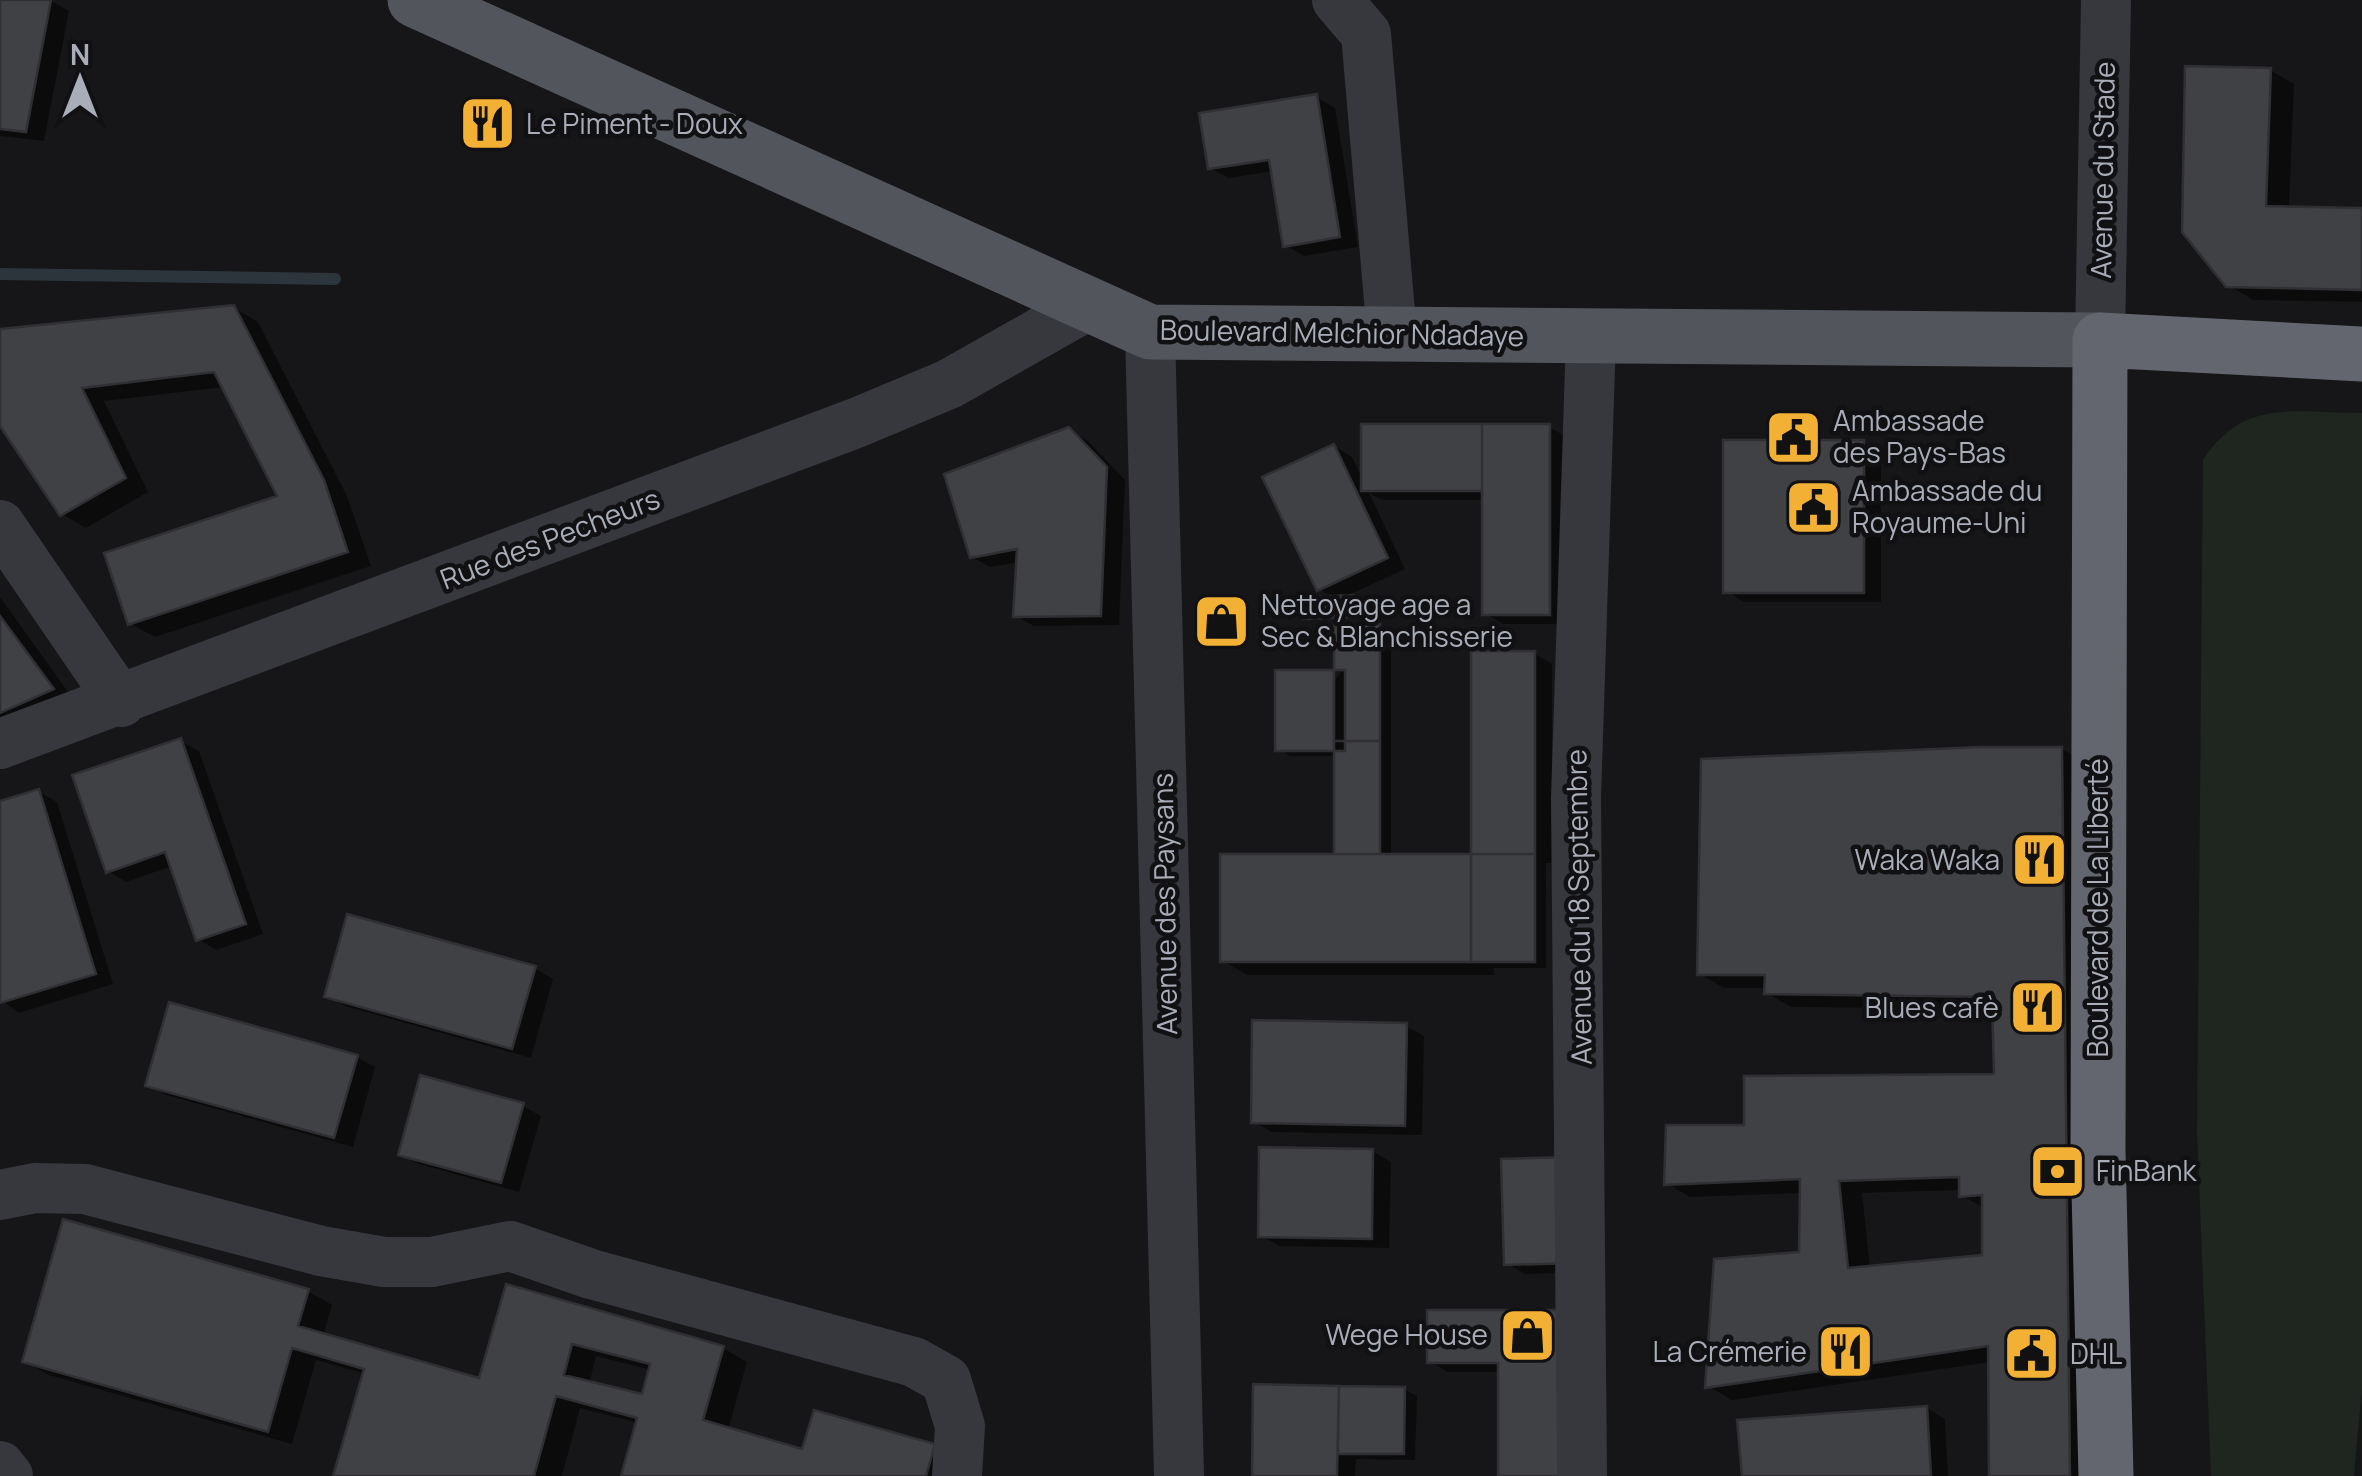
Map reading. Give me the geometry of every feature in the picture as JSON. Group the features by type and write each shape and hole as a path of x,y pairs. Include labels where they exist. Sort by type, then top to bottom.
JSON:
{"highway":[{"path":"2100,340 2362,354"},
{"name":"Boulevard de La Liberté","path":"2100,340 2098,1151 2106,1476"}],"main road":[{"name":"Boulevard Melchior Ndadaye","path":"415,0 1150,332 2100,340"}],"street":[{"name":"Avenue du Stade","path":"2100,340 2106,0"},
{"path":"1365,11 1392,335"},
{"name":"Rue des Pecheurs","path":"0,744 121,702 856,423 949,384 1086,306"},
{"name":"Avenue des Paysans","path":"1150,332 1180,1476"},
{"name":"Avenue du 18 Septembre","path":"1582,1476 1576,798 1590,338"},
{"path":"0,525 121,702"},
{"path":"0,1195 35,1188 85,1189 321,1252 384,1262 432,1262 510,1246 592,1274 914,1362 946,1380 960,1426 958,1476"},
{"path":"0,1466 8,1476"}],"shaded area":[{"path":"2293,411 2362,413 2362,1387 2354,1476 2211,1476 2197,1132 2203,460 2219,440 2254,417"}],"building":[{"path":"0,0 51,0 26,132 0,129"},
{"path":"2185,66 2271,68 2266,206 2362,208 2362,290 2226,287 2182,232"},
{"path":"1317,94 1340,237 1283,247 1269,160 1208,169 1199,113"},
{"path":"234,305 324,480 348,552 128,625 104,553 277,496 214,372 82,388 126,478 60,516 0,426 0,329"},
{"path":"1361,424 1482,424 1482,491 1361,491"},
{"path":"1482,424 1550,424 1550,615 1482,615"},
{"path":"1069,427 1107,467 1101,616 1013,617 1017,549 970,558 944,474"},
{"path":"1723,440 1864,440 1864,593 1723,593"},
{"path":"1334,444 1388,558 1317,591 1262,477"},
{"path":"1354,595 1354,617 1303,619 1303,597"},
{"path":"0,616 54,689 0,713"},
{"path":"1334,624 1380,624 1380,741 1334,741"},
{"path":"1471,651 1535,651 1535,854 1471,854"},
{"path":"1275,670 1345,670 1345,751 1275,751"},
{"path":"181,738 246,924 196,941 165,852 106,873 72,775"},
{"path":"1334,741 1380,741 1380,854 1334,854"},
{"path":"2062,747 2070,1476 1989,1476 1988,1346 1705,1388 1714,1259 1799,1252 1800,1179 1664,1185 1666,1125 1744,1125 1744,1076 1994,1074 1992,997 1764,994 1765,975 1697,975 1701,759","holes":["1959,1177 1959,1197 1982,1195 1982,1255 1848,1268 1839,1181"]},
{"path":"39,789 96,974 0,1003 0,801"},
{"path":"1220,854 1471,854 1471,962 1220,962"},
{"path":"1471,854 1535,854 1535,962 1471,962"},
{"path":"347,914 536,966 512,1049 324,997"},
{"path":"169,1002 358,1055 334,1138 145,1086"},
{"path":"1252,1020 1407,1023 1405,1126 1251,1123"},
{"path":"420,1075 524,1103 501,1183 398,1155"},
{"path":"1259,1147 1373,1149 1372,1239 1258,1237"},
{"path":"1571,1157 1574,1263 1504,1265 1501,1159"},
{"path":"63,1219 309,1289 298,1326 479,1378 506,1284 724,1346 703,1420 802,1449 814,1410 935,1444 926,1476 621,1476 637,1418 556,1396 534,1476 333,1476 364,1369 292,1348 268,1432 22,1362","holes":["572,1344 650,1364 642,1394 564,1375"]},
{"path":"1427,1310 1585,1310 1585,1476 1498,1476 1498,1363 1427,1363"},
{"path":"1253,1384 1339,1386 1337,1476 1252,1476"},
{"path":"1339,1386 1405,1387 1404,1454 1338,1454"},
{"path":"1927,1406 1931,1476 1742,1476 1737,1420"}],"waterway":[{"path":"0,274 335,279"}],"place":[{"name":"Le Piment - Doux","path":"487,124"},
{"name":"Ambassade des Pays-Bas","path":"1794,437"},
{"name":"Ambassade du Royaume-Uni","path":"1813,507"},
{"name":"Nettoyage age a Sec & Blanchisserie","path":"1222,621"},
{"name":"Waka Waka","path":"2039,860"},
{"name":"Blues cafè","path":"2038,1008"},
{"name":"FinBank","path":"2057,1171"},
{"name":"Wege House","path":"1527,1335"},
{"name":"La Crémerie","path":"1846,1352"},
{"name":"DHL","path":"2031,1354"}]}
